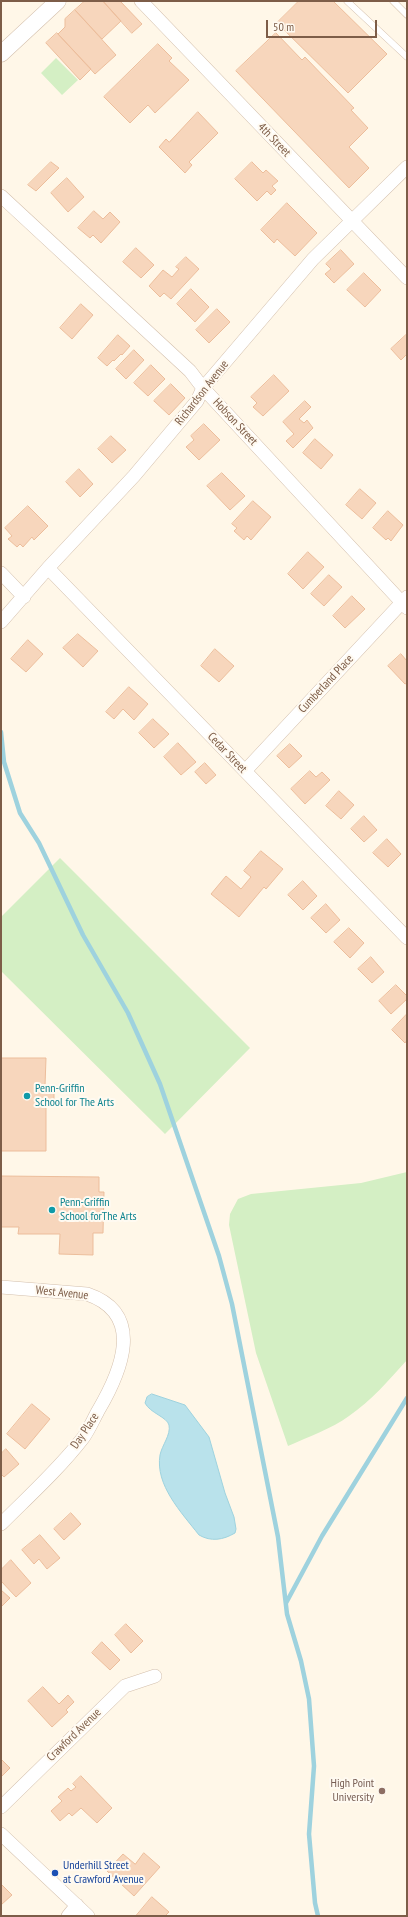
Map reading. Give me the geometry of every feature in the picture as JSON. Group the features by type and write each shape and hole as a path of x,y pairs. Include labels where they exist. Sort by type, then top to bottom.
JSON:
{"street":[{"path":"1,54 58,1"},
{"name":"4th Street","path":"141,1 407,278"},
{"name":"Richardson Avenue","path":"1,622 48,568 134,476 197,401 203,388 313,259 407,167"},
{"name":"Hobson Street","path":"1,196 190,371 203,388 405,603"},
{"name":"Cedar Street","path":"48,568 407,938"},
{"path":"1,574 24,597"},
{"name":"Cumberland Place","path":"245,771 405,603"},
{"name":"West Avenue","path":"1,1287 87,1294 100,1299 117,1315"},
{"name":"Day Place","path":"1,1524 52,1473 84,1437 113,1386 123,1346 123,1328 117,1315"},
{"name":"Crawford Avenue","path":"1,1807 125,1686 155,1676"},
{"path":"1,1834 88,1916"},
{"path":"68,1916 77,1906"}],"lane":[{"path":"347,1 407,57"},
{"path":"392,1 407,15"}],"green space":[{"path":"56,58 78,80 62,95 41,73"},
{"path":"60,858 250,1048 165,1134 1,971 1,917"},
{"path":"407,1172 407,1360 387,1383 349,1416 327,1429 288,1446 256,1353 229,1225 230,1214 238,1199 251,1194 361,1183"}],"water":[{"path":"152,1394 185,1405 209,1437 225,1493 234,1517 236,1529 235,1533 217,1539 208,1539 199,1535 171,1498 161,1477 160,1466 160,1455 168,1436 169,1425 168,1422 151,1410 145,1403 147,1397"}],"building":[{"path":"85,1 103,1 121,21 102,39 75,10"},
{"path":"103,1 120,1 142,24 132,33"},
{"path":"299,1 333,1 387,54 348,93 277,23"},
{"path":"75,10 116,55 95,74 58,34 65,27 65,19"},
{"path":"57,33 91,69 80,80 46,43"},
{"path":"276,33 302,60 305,57 354,108 351,110 368,128 349,147 369,168 349,188 236,71"},
{"path":"158,44 172,58 169,61 189,80 155,113 148,105 130,123 104,97"},
{"path":"198,112 218,133 189,162 192,165 185,173 159,147 166,139 169,142"},
{"path":"51,162 59,168 36,191 28,185"},
{"path":"252,162 263,173 266,170 278,181 272,186 276,190 271,195 267,191 257,201 235,179"},
{"path":"67,178 84,197 68,212 51,193"},
{"path":"287,203 317,233 295,256 277,239 274,243 261,230"},
{"path":"94,211 103,219 110,212 120,222 101,243 93,235 90,238 78,228"},
{"path":"136,248 154,265 141,278 123,262"},
{"path":"341,250 354,264 334,283 325,274 331,269 326,264"},
{"path":"186,257 199,269 171,299 164,293 160,297 149,286 163,270 172,277 179,269 176,267"},
{"path":"364,273 381,290 365,307 347,290"},
{"path":"191,289 209,307 195,322 177,304"},
{"path":"81,304 93,315 72,339 60,328"},
{"path":"217,309 230,322 209,343 196,330"},
{"path":"407,334 407,354 401,360 391,349"},
{"path":"118,335 130,346 122,355 121,354 107,366 98,358"},
{"path":"134,350 144,360 126,379 116,369"},
{"path":"151,365 165,379 148,396 134,383"},
{"path":"274,375 289,391 263,416 253,407 257,403 251,397"},
{"path":"171,384 185,398 169,415 154,401"},
{"path":"305,401 311,407 299,419 304,423 307,420 313,428 293,448 286,441 294,434 283,422"},
{"path":"204,424 220,440 199,460 186,447 194,440 191,436"},
{"path":"111,436 126,450 112,463 98,449"},
{"path":"315,439 333,455 321,469 303,453"},
{"path":"79,469 93,484 80,497 66,482"},
{"path":"222,473 245,496 230,510 207,486"},
{"path":"360,489 376,503 362,519 346,505"},
{"path":"253,501 271,517 251,540 247,536 244,540 234,531 237,528 232,524"},
{"path":"28,506 48,526 34,540 32,537 23,547 20,544 17,547 8,539 12,536 5,528"},
{"path":"388,511 403,525 391,541 388,538 386,540 373,528"},
{"path":"308,552 324,567 303,589 288,574"},
{"path":"329,575 342,587 324,606 311,594"},
{"path":"352,596 365,609 345,628 333,616"},
{"path":"78,634 98,651 83,667 63,648"},
{"path":"28,640 43,654 26,672 11,659"},
{"path":"215,649 234,666 219,682 201,666"},
{"path":"401,654 407,661 407,683 405,684 388,666"},
{"path":"129,687 148,704 134,720 123,709 114,719 106,712"},
{"path":"153,719 169,734 154,748 139,733"},
{"path":"178,743 196,762 181,775 164,757"},
{"path":"290,744 302,756 289,768 277,756"},
{"path":"205,763 216,775 206,784 195,772"},
{"path":"310,771 316,777 322,772 330,780 305,804 291,789"},
{"path":"339,791 354,805 341,819 326,806"},
{"path":"364,816 377,830 364,842 351,829"},
{"path":"387,839 401,854 388,867 373,853"},
{"path":"261,851 283,869 266,889 264,887 239,917 211,894 226,876 241,889 251,877 244,871"},
{"path":"303,881 317,896 303,910 288,895"},
{"path":"326,904 340,920 326,933 311,918"},
{"path":"349,928 364,943 350,958 334,942"},
{"path":"371,957 384,972 372,983 358,969"},
{"path":"396,985 407,996 407,999 391,1014 379,1001"},
{"path":"407,1014 407,1040 405,1043 392,1030"},
{"name":"Penn-Griffin School for The Arts","path":"1,1058 46,1058 45,1086 54,1087 54,1106 46,1106 46,1151 1,1151"},
{"name":"Penn-Griffin School forThe Arts","path":"1,1176 99,1177 99,1192 104,1192 103,1233 93,1233 93,1255 59,1254 60,1234 18,1234 19,1227 1,1227"},
{"path":"32,1404 50,1419 25,1449 7,1434"},
{"path":"6,1449 19,1464 4,1477 1,1474 1,1454"},
{"path":"71,1513 81,1524 64,1540 54,1529"},
{"path":"40,1535 60,1558 47,1569 39,1559 34,1564 22,1550"},
{"path":"11,1560 31,1583 16,1597 1,1581 1,1570"},
{"path":"1,1590 10,1598 1,1607"},
{"path":"126,1624 143,1641 131,1653 115,1635"},
{"path":"102,1642 120,1660 110,1670 92,1653"},
{"path":"43,1687 59,1704 68,1695 74,1702 66,1710 68,1712 52,1727 28,1701"},
{"path":"1,1759 10,1768 1,1777"},
{"path":"81,1776 112,1808 97,1823 81,1808 72,1816 69,1813 60,1821 51,1811 62,1801 58,1797 68,1788 71,1791 76,1787 73,1784"},
{"path":"144,1853 160,1867 134,1896 107,1871 123,1854 135,1864"},
{"path":"1,1884 12,1895 1,1905"},
{"path":"152,1897 169,1912 165,1916 136,1916"}],"waterway":[{"path":"1,732 4,762 20,813 39,843 83,935 128,1013 160,1084 219,1256 232,1304 278,1537 287,1614 301,1661 309,1699 314,1766 309,1834 315,1903 318,1916"},
{"path":"286,1603 322,1536 407,1398"}],"place":[{"name":"Penn-Griffin School for The Arts","path":"27,1096"},
{"name":"Penn-Griffin School forThe Arts","path":"52,1210"},
{"name":"High Point University","path":"382,1791"},
{"name":"Underhill Street at Crawford Avenue","path":"55,1873"}]}
